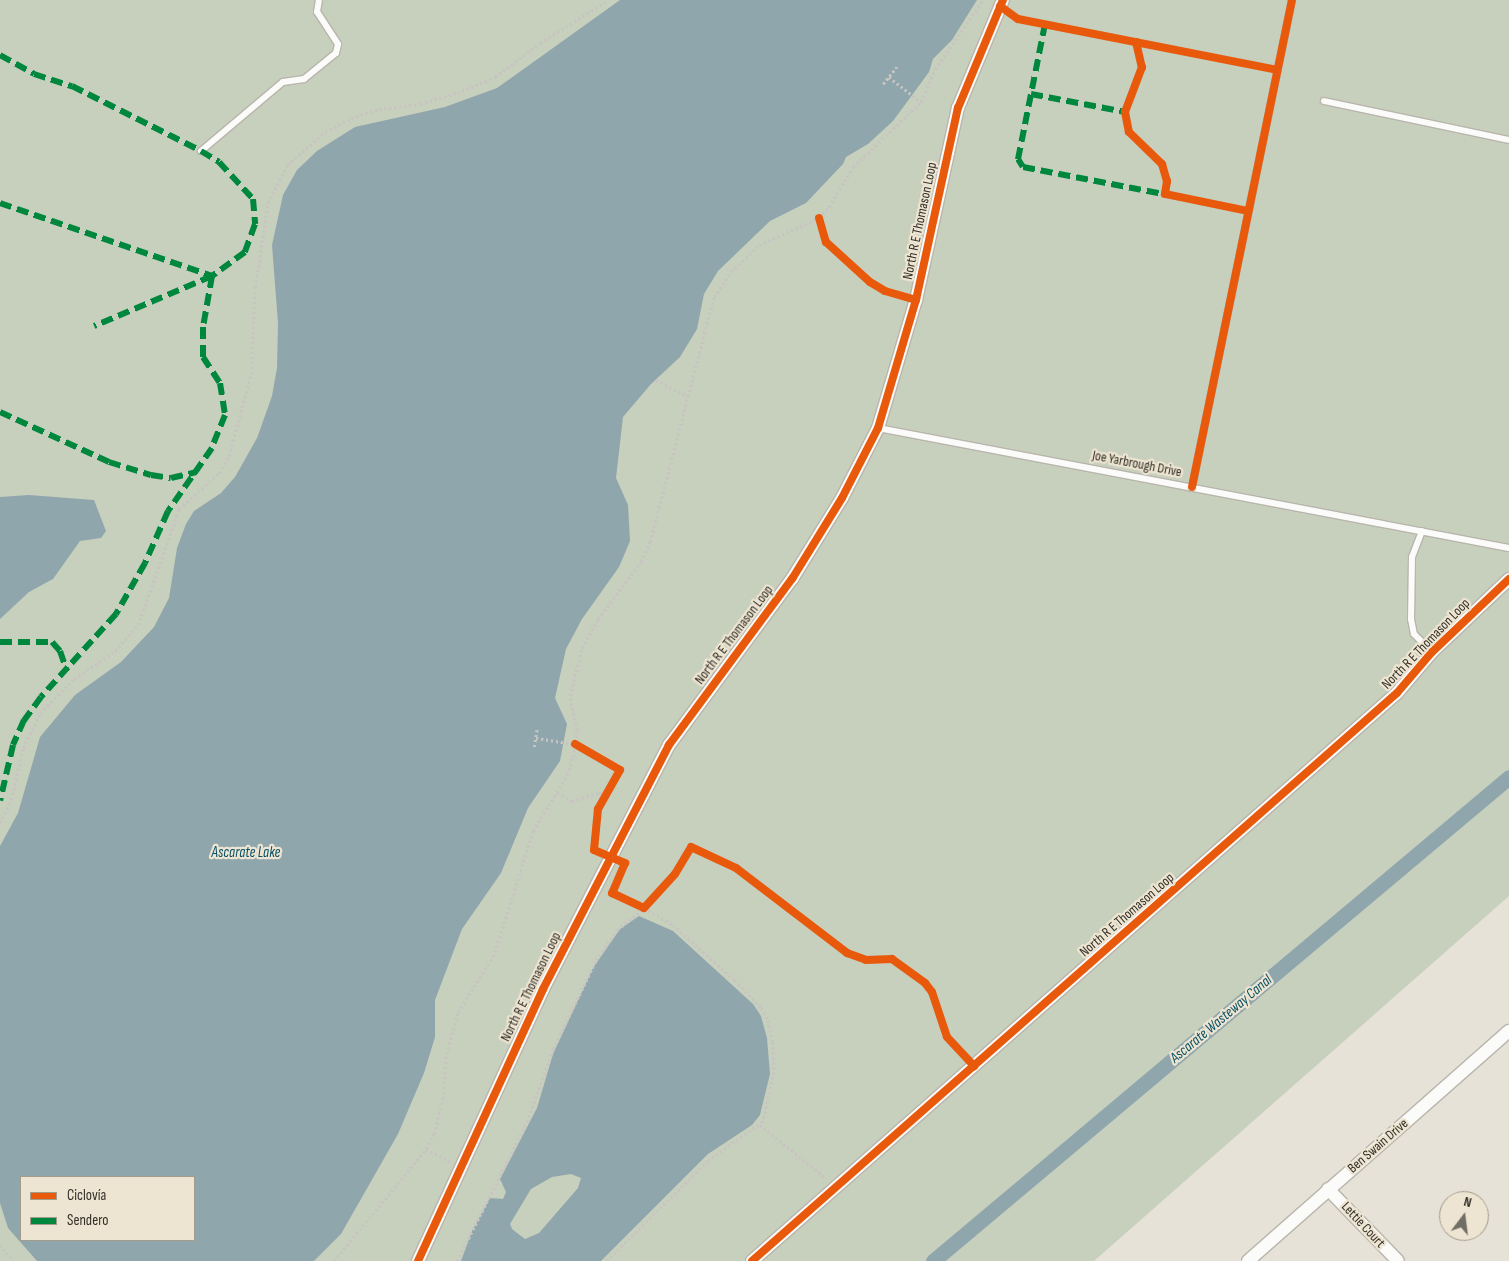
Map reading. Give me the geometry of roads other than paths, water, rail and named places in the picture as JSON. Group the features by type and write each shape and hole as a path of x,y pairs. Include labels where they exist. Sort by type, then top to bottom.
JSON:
{"street":[{"name":"North R E Thomason Loop","path":"418,1261 542,989 669,745 792,579 842,498 878,428 916,300 958,108 1003,0"},
{"name":"North R E Thomason Loop","path":"752,1261 1397,693 1432,652 1509,579"},
{"name":"Ben Swain Drive","path":"1248,1261 1509,1031"},
{"name":"Lettie Court","path":"1328,1189 1398,1261"}],"lane":[{"path":"201,151 283,82 304,79 336,53 338,44 318,12 319,0"},
{"path":"1192,487 1292,0"},
{"path":"1324,101 1509,140"},
{"name":"Joe Yarbrough Drive","path":"878,428 1509,548"},
{"path":"1422,531 1412,557 1410,619 1414,634 1432,652"}],"water":[{"name":"Ascarate Lake","path":"620,0 977,0 952,40 933,59 929,72 893,121 868,144 846,157 843,164 806,203 770,221 718,271 704,294 697,329 680,357 651,384 623,417 616,478 628,505 630,541 619,567 582,619 566,649 555,698 567,724 560,761 528,808 501,873 462,929 435,1000 435,1037 424,1073 398,1134 341,1234 314,1261 37,1261 8,1228 0,1203 0,846 18,813 40,737 75,695 121,662 154,627 169,598 177,548 186,524 194,511 221,493 235,477 257,438 272,396 277,368 278,323 272,245 283,195 297,170 317,151 355,127 445,107 497,88"},
{"path":"29,495 94,500 106,531 101,538 80,541 53,579 29,592 0,619 0,497"},
{"path":"639,916 673,931 753,1004 761,1016 767,1038 770,1074 760,1115 752,1125 708,1154 601,1261 461,1261 472,1231 490,1198 503,1199 506,1192 500,1179 537,1108 553,1054 593,968 620,929","holes":["571,1174 581,1178 578,1188 539,1233 525,1239 512,1229 510,1224 531,1189 552,1177"]}],"waterway":[{"name":"Ascarate Wasteway Canal","path":"933,1261 1509,777"}]}
